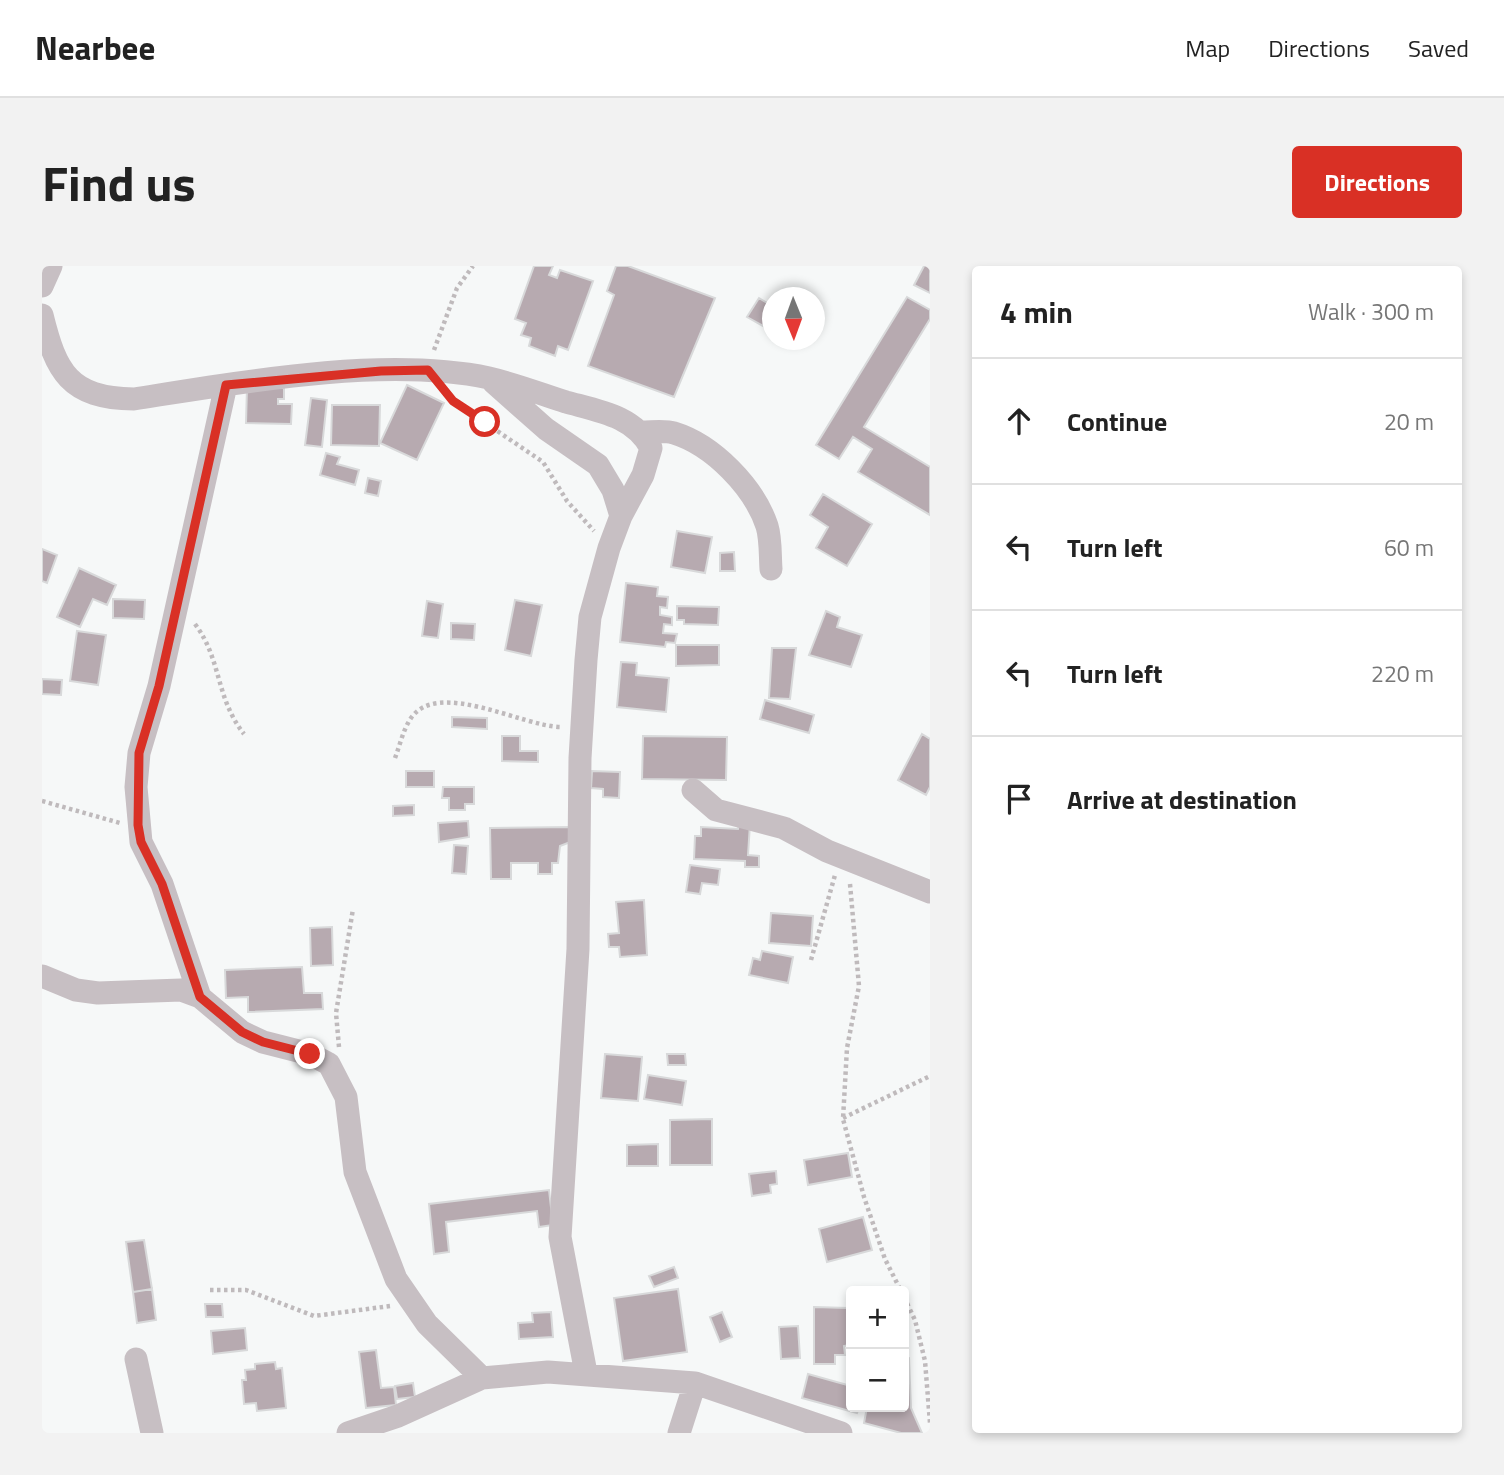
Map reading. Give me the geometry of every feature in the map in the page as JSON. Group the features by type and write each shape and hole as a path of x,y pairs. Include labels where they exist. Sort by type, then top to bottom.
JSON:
{"street":[{"path":"42,286 51,266"},
{"path":"42,315 51,354 61,372 90,391 114,399 134,399 226,385 381,371 428,370 490,378 612,415 642,432 672,432 701,444 755,499 768,528 771,569"},
{"path":"490,378 546,429 598,465 613,490 621,516"},
{"path":"200,997 162,884 141,842 138,825 139,753 178,605 226,385"},
{"path":"586,1373 560,1237 579,949 582,727 590,617 609,548 621,516 643,475 651,449 642,432"},
{"path":"693,790 716,810 784,828 844,858 930,892"},
{"path":"42,976 87,991 116,993 181,990 200,997 242,1032 263,1042 310,1054 329,1064 346,1097 355,1172 368,1212 396,1279 412,1304 482,1378"},
{"path":"136,1359 152,1433"},
{"path":"348,1433 398,1416 482,1378 515,1374 586,1373 695,1383 841,1433"},
{"path":"679,1433 695,1383"}],"path":[{"path":"473,266 457,288 445,315 428,370 453,401 543,462 567,501 609,548"},
{"path":"178,605 204,635 229,714 244,734"},
{"path":"395,758 413,715 431,704 453,701 554,726 582,727"},
{"path":"42,801 124,824 138,825"},
{"path":"811,960 844,858"},
{"path":"844,858 859,986 847,1048 843,1119 872,1222 899,1286"},
{"path":"337,1076 336,1013 353,909"},
{"path":"843,1119 930,1076"},
{"path":"210,1290 246,1290 314,1316 412,1304"},
{"path":"909,1307 915,1320 925,1361 930,1423"}],"building":[{"path":"534,266 553,266 549,275 557,278 560,270 593,281 568,350 558,346 555,356 529,346 531,338 521,335 526,323 515,319"},
{"path":"616,266 628,266 715,298 674,397 588,366 614,295 607,291"},
{"path":"924,266 930,266 930,293 914,285"},
{"path":"907,297 930,310 930,319 864,427 930,467 930,515 858,472 872,449 853,437 839,459 816,445"},
{"path":"759,298 762,300 762,325 747,317"},
{"path":"407,385 444,403 417,460 380,443"},
{"path":"247,387 284,388 284,399 278,399 278,404 292,404 291,424 246,423"},
{"path":"311,398 327,400 322,447 305,445"},
{"path":"332,405 380,405 379,446 331,445"},
{"path":"326,453 340,457 337,464 359,470 355,485 320,475"},
{"path":"368,478 381,481 378,496 365,493"},
{"path":"823,494 872,524 847,566 816,548 828,527 810,515"},
{"path":"677,531 712,537 705,573 671,567"},
{"path":"42,549 57,555 47,583 42,581"},
{"path":"734,552 735,571 720,571 720,553"},
{"path":"79,568 116,585 107,605 93,599 80,627 57,617"},
{"path":"626,583 658,587 657,596 668,597 667,608 660,607 660,615 672,617 672,625 664,624 663,633 677,634 675,643 666,642 665,647 620,642"},
{"path":"113,599 145,600 144,619 113,618"},
{"path":"515,600 542,605 531,656 505,650"},
{"path":"427,601 443,604 438,638 422,636"},
{"path":"677,606 719,607 718,625 684,624 684,620 677,620"},
{"path":"826,611 840,617 837,627 862,635 851,667 809,655"},
{"path":"451,623 475,624 474,640 451,639"},
{"path":"77,631 106,635 98,685 70,681"},
{"path":"676,645 719,645 719,665 676,666"},
{"path":"772,648 796,648 790,699 769,698"},
{"path":"621,662 637,663 636,675 669,678 666,712 617,707"},
{"path":"42,679 62,680 61,695 42,694"},
{"path":"765,700 814,715 809,733 760,719"},
{"path":"452,717 487,718 487,729 452,727"},
{"path":"922,734 930,739 930,787 926,795 898,780"},
{"path":"502,736 520,736 520,751 538,751 538,762 502,761"},
{"path":"643,736 727,737 726,780 642,779"},
{"path":"406,771 434,771 434,787 406,787"},
{"path":"592,771 620,772 619,798 603,797 603,789 591,788"},
{"path":"443,787 474,787 474,804 465,804 465,810 449,810 449,798 442,798"},
{"path":"414,805 414,815 393,816 393,806"},
{"path":"468,821 469,837 439,842 438,823"},
{"path":"739,824 750,824 748,855 759,856 759,867 745,867 745,861 694,859 695,836 701,836 701,827 738,829"},
{"path":"573,827 573,841 560,846 558,863 552,863 552,874 538,874 538,863 511,863 511,879 491,879 490,828"},
{"path":"454,845 468,846 466,874 452,873"},
{"path":"690,865 720,869 718,885 702,883 700,894 686,892"},
{"path":"644,900 647,955 620,957 619,947 609,947 608,934 619,933 616,902"},
{"path":"771,913 813,916 811,946 769,943"},
{"path":"332,927 333,965 311,966 310,928"},
{"path":"762,951 793,957 788,983 749,975 753,958 760,960"},
{"path":"302,967 304,993 322,993 323,1009 248,1012 248,997 226,998 225,970"},
{"path":"605,1054 642,1057 638,1101 601,1098"},
{"path":"667,1054 685,1054 686,1065 668,1065"},
{"path":"648,1075 686,1081 682,1105 644,1099"},
{"path":"712,1119 712,1165 670,1165 670,1120"},
{"path":"658,1144 658,1166 627,1166 627,1145"},
{"path":"848,1153 852,1177 808,1185 804,1160"},
{"path":"776,1171 777,1184 770,1185 771,1193 752,1196 749,1174"},
{"path":"549,1190 553,1225 539,1227 537,1211 446,1222 449,1252 434,1254 429,1204"},
{"path":"863,1217 872,1250 827,1262 819,1229"},
{"path":"144,1240 152,1289 133,1292 126,1242"},
{"path":"674,1267 678,1278 654,1287 649,1276"},
{"path":"152,1289 156,1320 137,1323 133,1292"},
{"path":"678,1289 687,1352 623,1361 614,1298"},
{"path":"205,1304 222,1304 223,1317 206,1317"},
{"path":"814,1307 846,1308 845,1355 835,1355 835,1364 814,1364"},
{"path":"551,1312 553,1337 519,1339 518,1323 533,1322 532,1313"},
{"path":"722,1312 732,1337 720,1342 710,1317"},
{"path":"798,1326 800,1358 781,1359 779,1327"},
{"path":"245,1328 247,1350 213,1354 211,1331"},
{"path":"376,1350 381,1388 394,1387 396,1405 366,1408 359,1352"},
{"path":"909,1358 911,1408 922,1433 901,1433 864,1423 866,1412 909,1412"},
{"path":"275,1362 276,1369 282,1368 286,1408 257,1411 256,1403 244,1404 242,1380 246,1380 245,1370 255,1369 255,1364"},
{"path":"808,1374 846,1385 846,1410 802,1398"},
{"path":"413,1383 415,1397 397,1399 395,1386"}],"route":[{"path":"310,1054 263,1042 242,1032 200,997 162,884 141,842 138,825 136,787 139,753 159,686 226,385 271,379 428,370 453,401 485,422"}]}
